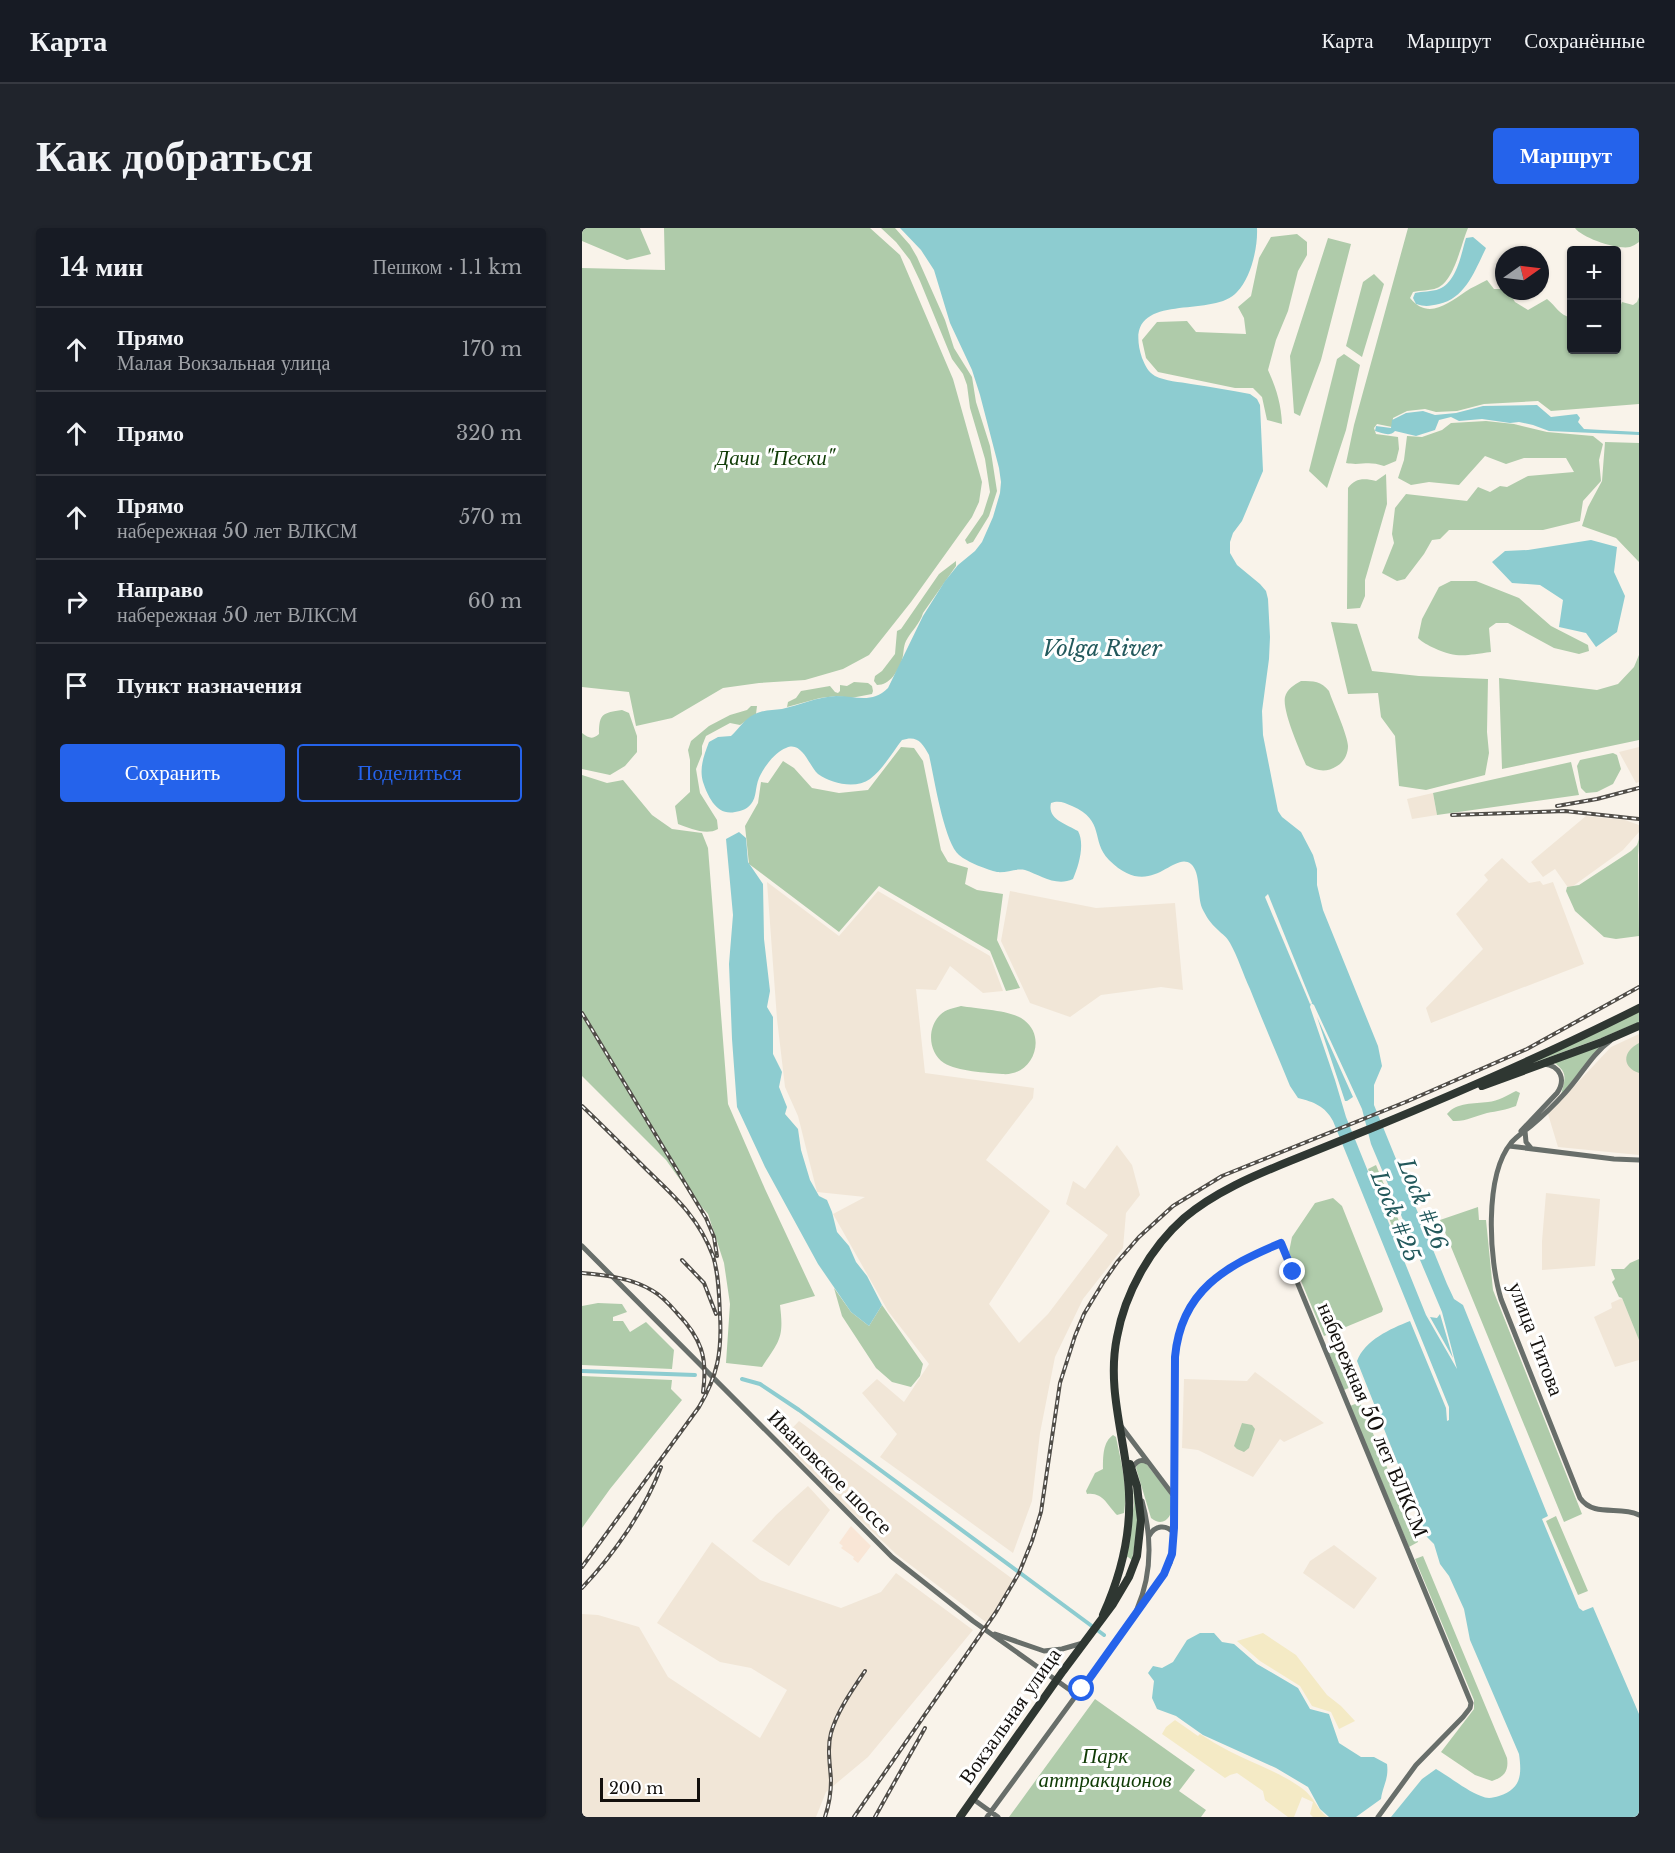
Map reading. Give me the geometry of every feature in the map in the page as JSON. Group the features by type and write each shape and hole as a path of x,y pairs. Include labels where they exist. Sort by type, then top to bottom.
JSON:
{"highway":[{"path":"1103,1616 1122,1563 1130,1510 1129,1472 1113,1382 1113,1360 1117,1336 1128,1299 1164,1238 1179,1222 1217,1195 1259,1174 1409,1113 1639,1008"},
{"path":"1443,1098 1639,1026"},
{"path":"1103,1616 1121,1591 1133,1568 1141,1533 1137,1486 1129,1472"},
{"path":"1122,1563 1129,1561 1133,1568"},
{"name":"Вокзальная улица","path":"960,1817 1103,1616"}],"street":[{"name":"улица Титова","path":"1627,1031 1599,1050 1566,1093 1516,1137 1509,1146 1498,1167 1493,1193 1493,1257 1501,1299 1580,1498 1591,1508 1626,1511 1639,1515"},
{"path":"1516,1137 1561,1086 1561,1077 1557,1069 1550,1065 1538,1065"},
{"path":"1525,1131 1526,1142 1534,1150"},
{"path":"1509,1146 1639,1160"},
{"name":"набережная 50 лет ВЛКСМ","path":"1174,1474 1175,1357 1177,1338 1184,1319 1198,1297 1216,1277 1236,1263 1281,1243 1471,1703 1463,1717 1416,1765 1378,1817"},
{"name":"Ивановское шоссе","path":"582,1246 892,1557 935,1593 1077,1695"},
{"path":"1119,1424 1174,1496"},
{"path":"1129,1472 1140,1460 1148,1462"},
{"path":"1163,1479 1170,1479 1174,1474"},
{"path":"989,1815 1157,1585 1170,1563 1174,1534 1174,1474"},
{"path":"1131,1621 1143,1593 1149,1563 1149,1536 1143,1503 1137,1486"},
{"path":"1149,1536 1154,1529 1162,1527 1174,1534"},
{"path":"1146,1579 1150,1584 1157,1585"},
{"path":"989,1632 1044,1651 1083,1643"},
{"path":"973,1799 989,1815 998,1817"}],"shaded area":[{"path":"1639,747 1639,782 1636,783 1619,752"},
{"path":"1433,793 1437,815 1412,819 1407,799"},
{"path":"1586,816 1625,820 1639,825 1639,832 1623,850 1569,889 1555,869 1543,877 1531,862"},
{"path":"1502,858 1529,883 1540,881 1543,885 1553,882 1584,964 1431,1023 1426,1008 1483,949 1456,914 1488,880 1484,875"},
{"path":"767,882 839,936 878,891 990,956 1003,991 983,993 950,966 936,990 916,989 925,1073 1034,1088 1033,1098 986,1160 1050,1211 989,1304 1019,1343 1048,1314 1108,1235 1066,1204 1073,1181 1085,1189 1117,1145 1132,1165 1140,1195 1126,1213 1123,1248 1083,1299 1055,1357 1040,1433 1032,1501 1013,1553 880,1457 897,1434 862,1393 877,1379 904,1402 929,1364 888,1311 833,1214 865,1197 817,1192 798,1116 785,1087 777,1019"},
{"path":"1010,891 1096,908 1175,903 1183,990 1161,987 1101,995 1070,1017 1030,1003 1001,941"},
{"path":"1639,1034 1639,1155 1558,1147 1548,1114 1611,1047"},
{"path":"1546,1193 1600,1199 1595,1266 1542,1270"},
{"path":"1622,1298 1639,1339 1639,1360 1615,1367 1594,1317 1612,1308 1611,1303"},
{"path":"1255,1372 1324,1423 1284,1442 1280,1439 1253,1477 1198,1450 1182,1448 1184,1379 1247,1381"},
{"path":"799,1421 1014,1580 987,1623 896,1554 781,1440"},
{"path":"808,1486 830,1510 789,1566 752,1541"},
{"path":"851,1526 871,1546 858,1563 853,1559 854,1557 841,1548 843,1546 839,1543"},
{"path":"712,1542 760,1580 841,1608 881,1592 896,1573 973,1630 868,1757 826,1792 816,1817 582,1817 582,1614 598,1615 639,1627 668,1677 760,1738 787,1690 751,1668 720,1662 657,1623"},
{"path":"1334,1545 1377,1578 1354,1609 1303,1573 1310,1561"}],"green space":[{"path":"582,228 640,228 651,254 627,260 582,241"},
{"name":"Дачи \"Пески\"","path":"664,228 870,228 900,255 953,379 982,482 979,502 972,517 911,602 869,655 843,669 805,680 723,688 672,718 636,726 629,692 582,687 582,268 665,270"},
{"path":"881,228 895,228 910,245 945,320 954,348 972,377 976,402 990,446 997,491 989,516 973,542 967,544 965,540 983,514 990,492 985,459 970,408 967,385 963,374 952,359 910,260"},
{"path":"1408,228 1468,228 1448,278 1434,289 1413,292 1410,298 1417,305 1431,309 1438,308 1487,280 1495,289 1495,300 1514,300 1528,310 1548,300 1567,316 1567,354 1621,354 1621,304 1622,302 1633,305 1639,297 1639,404 1551,411 1538,401 1484,404 1457,411 1436,412 1425,409 1407,411 1393,418 1392,427 1377,424 1374,428 1376,434 1398,437 1399,449 1396,461 1384,466 1373,463 1346,463 1354,425"},
{"path":"1575,228 1639,228 1639,242 1630,247 1609,245"},
{"path":"1297,234 1307,242 1307,255 1298,271 1288,311 1276,340 1268,370 1278,396 1282,424 1267,420 1262,397 1253,388 1235,388 1158,372 1146,358 1142,340 1157,322 1187,321 1196,332 1246,334 1244,318 1238,307 1251,296 1259,258 1271,237"},
{"path":"1328,238 1351,244 1321,360 1300,416 1294,413 1290,356"},
{"path":"1374,274 1384,284 1362,357 1346,346 1363,282"},
{"path":"1344,354 1360,365 1346,430 1327,488 1309,471 1337,359"},
{"path":"1486,421 1514,424 1547,432 1593,436 1603,444 1599,460 1601,481 1583,501 1580,521 1543,530 1449,530 1440,539 1432,540 1405,579 1397,581 1382,573 1394,543 1392,534 1395,508 1406,494 1467,501 1478,487 1490,492 1500,486 1507,487 1528,476 1574,472 1566,458 1524,458 1506,464 1485,456 1459,485 1429,482 1411,485 1398,478 1404,460 1407,436 1422,437 1442,430 1451,423"},
{"path":"1605,442 1639,443 1639,562 1616,538 1582,526 1588,507 1602,481"},
{"path":"1386,474 1387,504 1365,580 1365,596 1360,608 1347,609 1348,488 1357,481 1364,479 1376,481"},
{"path":"956,561 956,566 906,641 902,660 896,673 886,683 877,685 874,681 875,676 882,671 895,654 897,631 901,629 939,574"},
{"path":"1451,581 1476,581 1519,598 1551,626 1588,645 1589,651 1579,654 1554,648 1508,623 1496,623 1489,628 1491,652 1456,655 1428,645 1418,638 1422,619 1439,587"},
{"path":"1331,622 1357,624 1372,671 1488,679 1489,753 1485,775 1426,790 1399,786 1395,736 1381,717 1378,693 1348,694"},
{"path":"1639,655 1639,740 1502,769 1499,678 1597,690 1618,684 1634,667"},
{"path":"1301,681 1317,682 1329,691 1346,735 1348,746 1345,757 1329,770 1318,770 1306,765 1289,721 1285,697 1289,689"},
{"path":"854,682 868,683 872,686 872,694 851,698 837,696 820,698 787,707 788,702 796,698 801,691 830,686 838,693 840,685 847,686"},
{"path":"751,706 757,706 756,714 740,725 730,723 706,736 702,746 702,754 696,769 700,793 717,820 718,829 703,832 678,824 675,806 690,792 688,750 691,741 709,726 730,715 747,710"},
{"path":"622,710 629,713 637,736 637,752 625,766 610,775 582,769 582,733 590,738 597,736 603,715"},
{"path":"901,747 914,748 923,761 941,850 948,862 968,868 965,884 977,890 1003,894 997,940 1020,988 1006,991 990,951 879,886 839,932 749,864 745,826 758,803 761,782 768,783 783,761 794,768 812,788 839,793 868,790"},
{"path":"1613,753 1617,755 1621,769 1613,784 1597,792 1586,793 1581,788 1577,766 1580,760"},
{"path":"1571,762 1579,795 1437,815 1433,793"},
{"path":"582,775 607,783 623,780 652,815 672,829 702,833 708,848 728,1104 815,1296 780,1305 781,1332 773,1351 762,1367 726,1363 730,1304 724,1263 708,1214 666,1160 582,1076"},
{"path":"1639,839 1639,936 1616,939 1604,937 1575,911 1566,891 1567,887 1579,885 1631,851"},
{"path":"961,1006 1003,1012 1024,1020 1035,1036 1033,1055 1028,1063 1013,1073 1002,1074 964,1070 944,1063 932,1046 933,1026 942,1013"},
{"path":"1639,1010 1639,1022 1487,1080"},
{"path":"1639,1043 1639,1073 1629,1067 1626,1059 1630,1050"},
{"path":"1601,1045 1561,1095 1564,1073 1553,1062"},
{"path":"1516,1091 1520,1093 1516,1106 1466,1120 1453,1121 1447,1114 1461,1105 1492,1101"},
{"path":"1376,1165 1412,1253 1405,1256 1368,1169"},
{"path":"1333,1198 1342,1206 1383,1309 1382,1312 1324,1336 1289,1252 1292,1237 1315,1203"},
{"path":"1478,1207 1479,1220 1486,1220 1493,1290 1582,1514 1564,1522 1440,1220"},
{"path":"1639,1259 1639,1340 1622,1298 1619,1297 1612,1282 1615,1279 1611,1269 1624,1269"},
{"path":"834,1288 851,1312 869,1326 882,1305 923,1364 920,1376 911,1387 892,1382 876,1368 842,1316"},
{"path":"598,1303 622,1304 627,1312 613,1317 613,1321 623,1321 630,1332 646,1322 674,1350 672,1369 582,1365 582,1306"},
{"path":"1335,1345 1353,1386 1344,1390 1327,1348"},
{"path":"582,1376 672,1380 671,1389 682,1400 610,1489 582,1528"},
{"path":"1360,1402 1418,1542 1409,1547 1350,1406"},
{"path":"1242,1423 1252,1425 1255,1429 1249,1448 1244,1452 1234,1446"},
{"path":"1113,1435 1116,1437 1120,1456 1125,1494 1124,1513 1117,1515 1101,1497 1087,1494 1086,1491 1095,1473 1103,1469 1105,1445"},
{"path":"1141,1462 1146,1463 1170,1495 1171,1512 1169,1517 1162,1522 1151,1518 1136,1468"},
{"path":"1133,1486 1139,1518 1132,1560 1125,1558 1134,1505"},
{"path":"1556,1516 1588,1591 1578,1595 1546,1521"},
{"path":"1423,1556 1507,1758 1505,1773 1492,1781 1475,1775 1441,1752 1474,1709 1474,1700 1415,1559"},
{"name":"Парк аттракционов","path":"1095,1699 1195,1770 1179,1791 1206,1810 1201,1817 1009,1817"}],"sand":[{"path":"1263,1633 1296,1655 1327,1695 1355,1721 1339,1729 1331,1712 1312,1706 1300,1686 1260,1661 1237,1641"},
{"path":"1175,1720 1198,1736 1200,1734 1294,1783 1307,1792 1327,1817 1313,1817 1310,1814 1313,1802 1302,1797 1294,1817 1288,1817 1265,1800 1263,1791 1237,1773 1225,1778 1162,1734 1166,1727"}],"water":[{"name":"Volga River","path":"900,228 1257,228 1253,262 1246,279 1237,292 1225,300 1208,305 1172,309 1155,314 1144,322 1138,336 1142,358 1149,370 1159,378 1250,394 1257,399 1260,405 1263,471 1242,521 1233,533 1230,553 1237,565 1266,591 1268,599 1270,637 1262,711 1263,735 1278,811 1301,832 1313,855 1323,910 1378,1046 1382,1066 1374,1085 1374,1105 1447,1284 1454,1299 1463,1305 1548,1516 1542,1519 1579,1608 1583,1611 1593,1607 1639,1714 1639,1817 1391,1817 1422,1779 1436,1769 1470,1791 1488,1798 1499,1796 1512,1789 1520,1775 1519,1754 1470,1640 1464,1609 1449,1576 1440,1564 1434,1544 1427,1537 1357,1361 1372,1341 1410,1321 1446,1408 1447,1421 1449,1420 1449,1407 1333,1121 1319,1105 1298,1098 1290,1086 1233,948 1210,922 1202,908 1198,878 1191,864 1176,863 1149,876 1137,876 1124,872 1103,853 1094,824 1089,818 1072,806 1057,802 1051,803 1052,813 1058,820 1078,831 1080,836 1080,855 1073,879 1060,882 1025,870 997,872 983,868 959,855 954,848 944,823 929,755 921,743 912,738 902,740 875,775 858,784 837,783 818,774 805,755 792,746 778,753 766,765 759,778 753,801 746,808 735,812 723,811 714,804 708,794 703,782 702,767 709,742 718,737 731,736 751,716 815,699 836,696 870,698 888,688 923,616 945,581 982,542 993,517 1001,482 980,395 972,370 950,323 934,270 921,250","holes":["1311,1003 1314,1005 1362,1109 1371,1144 1442,1312 1457,1369 1426,1315 1346,1117 1310,1007"]},
{"path":"1473,237 1486,248 1463,289 1448,301 1439,304 1422,306 1416,304 1413,298 1415,293 1439,289 1450,280 1457,267 1466,238"},
{"path":"1537,405 1551,417 1577,414 1580,418 1578,422 1584,429 1639,432 1639,435 1549,431 1519,422 1482,419 1459,421 1451,417 1439,420 1435,430 1416,436 1395,431 1388,434 1375,431 1376,426 1391,428 1392,420 1406,413 1423,411 1435,415 1456,413 1483,406"},
{"path":"1591,540 1617,547 1614,572 1625,596 1617,632 1596,647 1586,633 1559,627 1563,600 1540,585 1512,583 1492,562 1505,551 1528,550"},
{"path":"739,832 746,838 748,862 763,884 764,939 770,991 767,1007 773,1017 773,1054 782,1072 779,1087 787,1107 785,1114 798,1129 801,1150 810,1180 819,1196 827,1200 837,1232 849,1246 882,1305 869,1326 851,1312 818,1264 765,1167 737,1107 729,964 733,915 726,839"},
{"path":"1317,1017 1353,1097 1347,1101 1345,1101"},
{"path":"1440,1314 1453,1358 1430,1317 1437,1318"},
{"path":"1200,1633 1214,1633 1222,1642 1234,1644 1257,1664 1298,1688 1310,1709 1329,1714 1339,1743 1361,1757 1374,1757 1387,1764 1387,1778 1381,1799 1356,1817 1329,1817 1320,1809 1308,1787 1276,1768 1203,1735 1176,1716 1157,1709 1152,1698 1154,1681 1148,1673 1153,1666 1162,1668 1173,1662 1187,1640"}],"pier":[{"path":"1268,894 1312,1003 1310,1004 1265,897"}],"waterway":[{"path":"582,1371 695,1375"},
{"path":"742,1379 760,1384 799,1410 1104,1635"}],"railway":[{"path":"1557,806 1639,788"},
{"path":"1452,815 1565,811 1639,819"},
{"path":"854,1817 996,1612 1019,1573 1041,1512 1060,1383 1075,1336 1084,1314 1104,1281 1139,1237 1173,1206 1222,1176 1408,1101 1527,1049 1639,987"},
{"path":"582,1013 706,1218 714,1237 717,1256"},
{"path":"582,1106 676,1199 701,1230 713,1256 716,1271 720,1328 715,1373 699,1407 582,1567"},
{"path":"682,1260 704,1283 716,1314"},
{"path":"582,1273 628,1280 660,1295 692,1331 701,1349 704,1368 703,1392"},
{"path":"582,1588 628,1531 661,1467"},
{"path":"825,1817 831,1790 829,1750 831,1733 841,1708 865,1671"},
{"path":"875,1817 925,1728"}],"route":[{"path":"1082,1689 1157,1585 1170,1563 1174,1528 1175,1357 1177,1338 1184,1319 1198,1297 1216,1277 1236,1263 1255,1254 1281,1243 1293,1272"}],"water label":[{"name":"Lock #26","path":"1423,1204"},
{"name":"Lock #25","path":"1396,1216"}]}
